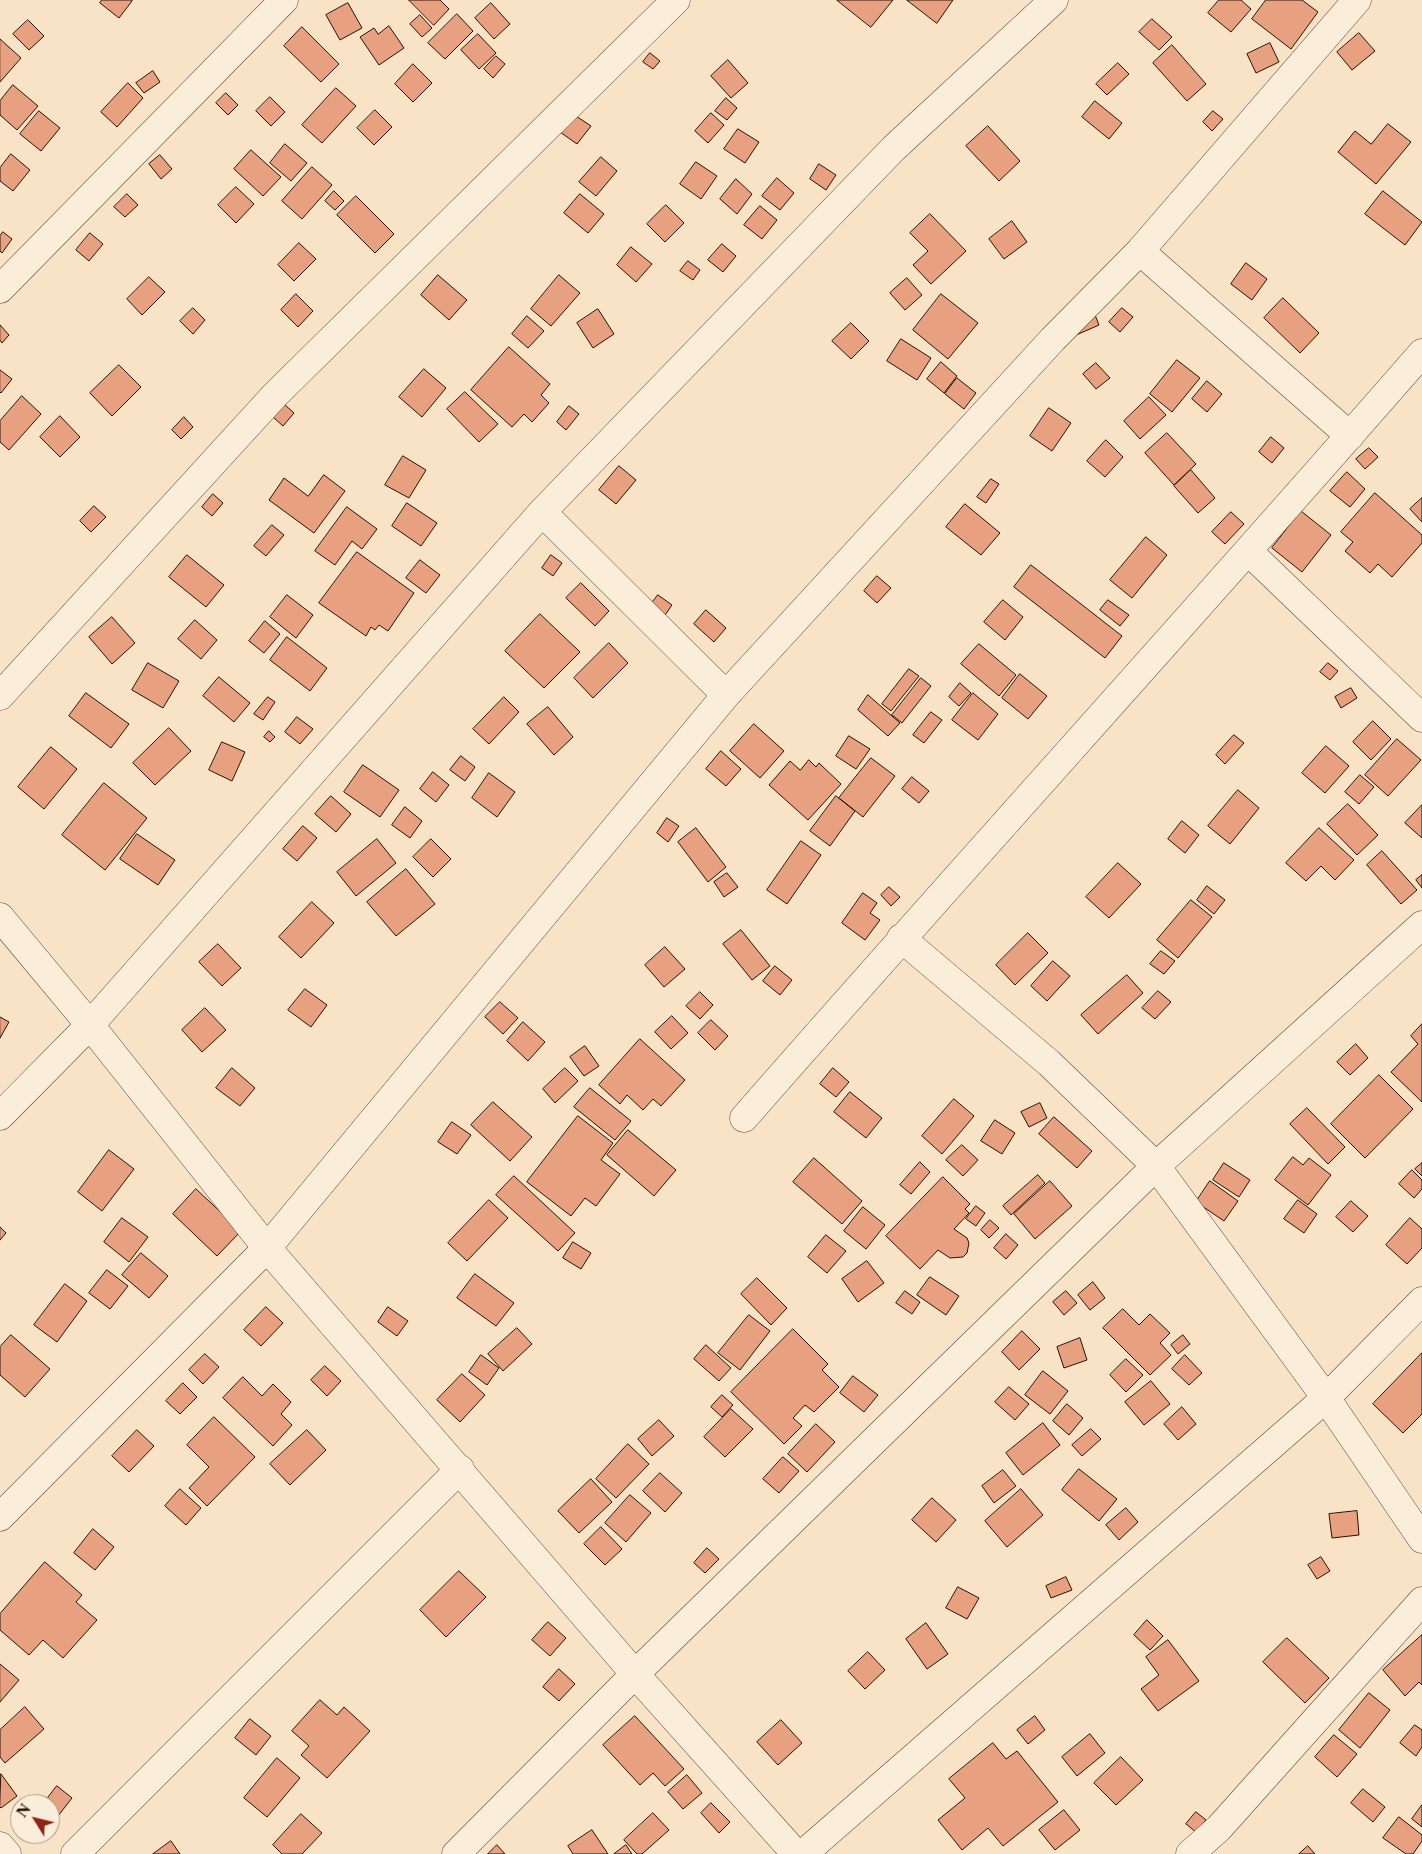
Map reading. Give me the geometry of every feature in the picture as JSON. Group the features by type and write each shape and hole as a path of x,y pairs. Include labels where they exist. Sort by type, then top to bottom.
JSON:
{"street":[{"path":"0,289 284,0"},
{"path":"0,696 275,395 676,0"},
{"path":"0,1116 90,1025 542,512 894,148 1054,0"},
{"path":"0,1517 267,1248 726,695 1053,339 1140,250 1357,0"},
{"path":"1140,250 1350,436"},
{"path":"744,1118 901,938 1249,552 1422,353"},
{"path":"542,512 726,695"},
{"path":"1249,552 1422,718"},
{"path":"0,917 90,1025 267,1248 460,1469 635,1674 796,1854"},
{"path":"456,1854 635,1674 1156,1166 1422,925"},
{"path":"901,938 1049,1063 1156,1166 1326,1398 1422,1539"},
{"path":"803,1854 1326,1398 1422,1301"},
{"path":"75,1854 460,1469"},
{"path":"1190,1854 1219,1828 1422,1601"},
{"path":"0,1846 6,1854"}],"building":[{"path":"102,0 132,1 119,18 100,3"},
{"path":"409,0 440,0 449,9 434,25"},
{"path":"837,0 893,0 871,27"},
{"path":"907,0 953,0 937,23"},
{"path":"1219,0 1241,0 1251,9 1231,32 1208,13"},
{"path":"1266,0 1302,0 1318,12 1291,49 1252,19"},
{"path":"348,3 362,28 340,40 326,15"},
{"path":"491,3 510,24 494,39 475,18"},
{"path":"457,14 473,31 445,59 428,43"},
{"path":"420,15 432,28 422,37 410,24"},
{"path":"1152,19 1172,37 1159,50 1139,32"},
{"path":"28,20 44,36 29,50 13,34"},
{"path":"389,26 404,48 379,65 360,37 374,28 378,34"},
{"path":"302,27 339,64 321,82 284,46"},
{"path":"1359,33 1375,51 1352,70 1337,52"},
{"path":"478,34 496,53 479,69 461,50"},
{"path":"0,39 21,58 0,82"},
{"path":"1270,43 1279,62 1256,73 1247,54"},
{"path":"1172,45 1206,84 1187,101 1153,63"},
{"path":"650,53 660,61 653,69 643,62"},
{"path":"496,56 505,64 493,78 484,69"},
{"path":"728,60 748,83 731,98 711,76"},
{"path":"1118,63 1129,74 1107,95 1096,84"},
{"path":"413,64 432,83 413,102 395,84"},
{"path":"153,71 160,82 144,93 136,83"},
{"path":"128,83 143,98 117,127 101,112"},
{"path":"13,85 38,106 17,130 0,115 0,101"},
{"path":"336,88 356,106 322,143 302,125"},
{"path":"226,93 238,105 228,115 216,103"},
{"path":"270,97 285,112 271,126 256,111"},
{"path":"726,98 737,108 727,120 715,111"},
{"path":"1095,101 1122,123 1109,139 1082,117"},
{"path":"375,110 392,127 374,145 357,128"},
{"path":"39,111 60,128 41,151 20,134"},
{"path":"1213,111 1223,119 1212,131 1203,122"},
{"path":"711,113 724,125 708,143 695,131"},
{"path":"573,114 591,126 577,144 560,132"},
{"path":"1388,124 1411,142 1376,184 1338,152 1355,131 1371,144"},
{"path":"988,126 1020,161 999,181 966,146"},
{"path":"738,129 759,142 745,163 724,149"},
{"path":"285,144 307,163 291,181 270,163"},
{"path":"251,150 281,177 263,196 234,169"},
{"path":"11,154 30,170 13,191 0,181 0,168"},
{"path":"160,155 172,169 161,179 149,164"},
{"path":"601,157 617,171 596,196 579,182"},
{"path":"696,162 717,176 701,199 680,184"},
{"path":"819,164 836,175 826,190 810,179"},
{"path":"312,167 332,185 302,219 282,201"},
{"path":"777,178 794,193 780,210 762,196"},
{"path":"736,179 752,194 737,214 720,199"},
{"path":"236,187 254,204 236,223 218,205"},
{"path":"334,191 344,201 335,210 325,201"},
{"path":"1383,191 1422,222 1405,245 1365,214"},
{"path":"127,194 138,205 125,217 114,207"},
{"path":"580,194 604,214 588,233 564,213"},
{"path":"356,196 394,234 375,253 337,215"},
{"path":"666,205 684,223 665,242 647,224"},
{"path":"760,206 777,220 762,239 744,225"},
{"path":"930,214 966,251 931,284 913,265 928,251 910,233"},
{"path":"1012,221 1027,242 1004,259 989,239"},
{"path":"3,232 12,239 2,253 0,251 0,236"},
{"path":"90,233 103,244 89,261 76,250"},
{"path":"299,243 316,259 294,281 278,265"},
{"path":"722,244 736,256 723,272 708,260"},
{"path":"631,247 652,264 636,282 617,265"},
{"path":"688,261 700,270 693,280 680,271"},
{"path":"1246,263 1267,279 1252,300 1231,284"},
{"path":"438,275 467,300 449,320 421,295"},
{"path":"559,275 580,293 551,326 531,309"},
{"path":"149,277 165,292 142,315 127,299"},
{"path":"907,278 922,295 905,310 890,293"},
{"path":"296,294 313,311 298,327 281,310"},
{"path":"941,294 978,323 948,359 913,330"},
{"path":"1283,298 1319,333 1300,353 1264,318"},
{"path":"193,308 205,320 193,334 180,321"},
{"path":"1122,308 1133,317 1120,332 1109,322"},
{"path":"598,309 614,334 593,348 577,323"},
{"path":"1095,315 1099,325 1074,336"},
{"path":"527,316 544,331 528,348 512,334"},
{"path":"851,323 869,341 851,359 832,341"},
{"path":"0,325 9,335 2,343 0,340"},
{"path":"901,339 931,358 917,380 887,361"},
{"path":"509,347 550,384 541,395 549,403 532,422 524,414 512,427 471,390"},
{"path":"1177,360 1200,378 1172,412 1150,394"},
{"path":"941,362 957,376 944,393 927,379"},
{"path":"1096,363 1110,378 1096,389 1083,374"},
{"path":"119,365 141,387 112,416 90,393"},
{"path":"424,369 446,388 422,417 399,397"},
{"path":"0,370 12,379 1,393 0,392"},
{"path":"957,378 976,393 964,409 945,394"},
{"path":"1207,381 1222,394 1207,412 1192,399"},
{"path":"465,392 498,424 479,442 447,409"},
{"path":"22,396 41,414 9,450 0,442 0,421"},
{"path":"1149,397 1166,415 1140,439 1124,421"},
{"path":"284,404 294,413 283,426 273,417"},
{"path":"569,406 579,414 566,430 557,422"},
{"path":"1049,408 1071,423 1052,451 1030,436"},
{"path":"60,416 80,437 60,457 40,437"},
{"path":"184,417 193,427 181,439 172,430"},
{"path":"1167,433 1196,464 1174,485 1145,453"},
{"path":"1271,437 1284,448 1272,463 1259,452"},
{"path":"1106,440 1123,457 1105,477 1087,461"},
{"path":"1369,448 1378,457 1365,469 1356,459"},
{"path":"403,456 426,470 409,498 385,485"},
{"path":"619,466 636,480 616,504 599,490"},
{"path":"1191,470 1215,498 1198,513 1174,486"},
{"path":"1347,472 1365,489 1350,507 1330,491"},
{"path":"324,475 345,491 314,533 269,500 284,478 308,496"},
{"path":"991,479 999,484 986,503 977,497"},
{"path":"1375,493 1422,535 1422,543 1392,577 1378,564 1370,573 1345,551 1353,542 1341,532"},
{"path":"213,494 223,503 212,516 202,507"},
{"path":"1422,498 1422,522 1410,509"},
{"path":"407,503 437,523 421,546 392,526"},
{"path":"965,504 1000,533 981,555 946,527"},
{"path":"94,506 106,517 91,532 80,521"},
{"path":"347,507 377,529 362,549 352,541 335,565 315,551"},
{"path":"1301,511 1331,535 1302,572 1272,548"},
{"path":"1231,512 1244,524 1225,544 1212,532"},
{"path":"272,525 284,535 266,556 254,546"},
{"path":"1146,537 1167,555 1132,598 1110,580"},
{"path":"357,552 414,593 388,631 379,625 375,630 371,627 366,636 319,603"},
{"path":"187,555 224,585 206,607 169,577"},
{"path":"551,555 562,563 553,576 542,568"},
{"path":"420,560 440,575 426,593 406,578"},
{"path":"1031,565 1122,636 1105,658 1014,587"},
{"path":"877,576 891,588 877,603 864,591"},
{"path":"581,583 609,611 595,626 566,598"},
{"path":"287,595 313,615 296,638 270,617"},
{"path":"658,595 672,605 661,621 646,611"},
{"path":"1003,600 1023,617 1005,640 984,622"},
{"path":"1108,600 1129,615 1120,626 1100,610"},
{"path":"706,610 726,628 714,642 694,624"},
{"path":"540,614 580,652 544,688 505,651"},
{"path":"112,617 135,643 112,664 89,637"},
{"path":"195,620 217,640 201,659 178,639"},
{"path":"265,621 280,634 264,653 249,641"},
{"path":"287,637 327,668 310,691 270,660"},
{"path":"609,643 628,663 593,698 574,678"},
{"path":"979,644 1016,675 999,696 961,664"},
{"path":"148,663 179,681 163,708 132,690"},
{"path":"1328,663 1338,671 1330,680 1320,672"},
{"path":"909,669 919,676 891,711 882,704"},
{"path":"1020,674 1047,696 1028,719 1002,698"},
{"path":"219,677 250,703 234,722 203,696"},
{"path":"921,678 931,686 902,723 892,715"},
{"path":"960,683 971,693 959,706 949,697"},
{"path":"1351,688 1357,698 1341,708 1335,697"},
{"path":"86,693 129,724 111,748 69,716"},
{"path":"973,693 998,714 978,740 952,720"},
{"path":"868,695 900,723 888,736 858,710"},
{"path":"268,697 275,702 263,720 254,714"},
{"path":"504,697 519,712 489,744 473,729"},
{"path":"548,707 573,737 554,755 527,724"},
{"path":"931,712 942,720 924,743 913,735"},
{"path":"297,717 313,729 300,744 285,732"},
{"path":"1373,721 1391,739 1371,760 1353,742"},
{"path":"754,724 784,751 760,778 730,751"},
{"path":"169,728 191,751 155,785 133,763"},
{"path":"269,731 275,737 270,742 264,737"},
{"path":"1234,735 1244,743 1225,764 1216,755"},
{"path":"849,736 870,749 856,769 836,756"},
{"path":"1397,739 1421,760 1388,796 1365,775"},
{"path":"222,742 245,752 232,781 209,770"},
{"path":"1326,746 1349,766 1325,793 1302,773"},
{"path":"51,747 77,769 44,809 18,787"},
{"path":"721,751 741,769 726,786 706,769"},
{"path":"461,756 475,767 465,781 450,770"},
{"path":"871,758 895,776 863,817 839,798"},
{"path":"809,760 816,767 819,763 841,784 808,820 769,785 790,761 800,770"},
{"path":"363,765 399,790 380,817 344,792"},
{"path":"433,772 449,785 436,802 420,789"},
{"path":"489,773 515,792 497,817 472,798"},
{"path":"1360,775 1374,787 1359,804 1345,792"},
{"path":"912,777 929,791 919,803 902,789"},
{"path":"104,783 147,818 105,870 62,835"},
{"path":"1238,790 1259,808 1230,844 1208,826"},
{"path":"331,796 351,814 336,832 315,814"},
{"path":"836,796 855,811 830,846 810,831"},
{"path":"1348,804 1378,835 1357,855 1327,824"},
{"path":"1422,805 1422,838 1405,823"},
{"path":"405,807 422,821 410,838 392,825"},
{"path":"667,818 679,826 668,842 657,833"},
{"path":"1182,821 1199,835 1185,853 1168,839"},
{"path":"303,826 317,838 297,861 283,849"},
{"path":"696,828 726,867 708,882 678,842"},
{"path":"1319,828 1354,860 1335,880 1321,866 1306,881 1286,863"},
{"path":"137,834 175,860 158,885 120,859"},
{"path":"377,839 396,863 356,896 337,872"},
{"path":"431,839 451,859 433,877 413,857"},
{"path":"801,841 821,855 787,904 767,890"},
{"path":"1382,851 1417,890 1401,904 1367,865"},
{"path":"1118,863 1141,884 1109,918 1086,897"},
{"path":"406,869 435,904 396,936 367,902"},
{"path":"727,873 738,887 724,897 714,882"},
{"path":"1422,875 1422,888 1416,880"},
{"path":"1207,886 1225,900 1214,914 1197,900"},
{"path":"889,887 900,897 891,906 881,895"},
{"path":"863,893 877,903 870,913 880,920 865,940 842,923"},
{"path":"1191,900 1212,917 1178,958 1157,940"},
{"path":"312,902 334,923 301,958 279,937"},
{"path":"741,930 770,966 752,980 723,944"},
{"path":"1028,933 1048,953 1015,985 996,965"},
{"path":"218,944 241,968 222,986 199,962"},
{"path":"665,947 685,969 664,987 645,965"},
{"path":"1161,951 1175,961 1164,974 1150,964"},
{"path":"1053,961 1070,976 1047,1001 1031,986"},
{"path":"775,966 792,980 780,995 763,981"},
{"path":"1127,975 1143,993 1098,1034 1081,1015"},
{"path":"305,989 327,1005 311,1027 288,1010"},
{"path":"1158,991 1171,1002 1155,1019 1142,1008"},
{"path":"700,992 713,1005 700,1019 686,1006"},
{"path":"500,1002 518,1018 503,1034 485,1017"},
{"path":"205,1008 226,1030 202,1052 182,1030"},
{"path":"672,1016 688,1033 671,1049 655,1032"},
{"path":"0,1017 9,1022 0,1038"},
{"path":"711,1020 728,1036 715,1050 698,1033"},
{"path":"523,1022 545,1042 528,1061 507,1041"},
{"path":"1422,1024 1422,1102 1391,1072 1418,1044 1411,1036"},
{"path":"640,1039 685,1080 661,1106 653,1099 643,1110 627,1095 620,1104 599,1085"},
{"path":"1356,1044 1368,1058 1350,1075 1337,1062"},
{"path":"585,1046 599,1066 584,1076 570,1057"},
{"path":"232,1068 255,1088 240,1106 216,1088"},
{"path":"565,1068 578,1081 555,1103 543,1089"},
{"path":"833,1068 849,1082 836,1097 820,1084"},
{"path":"1379,1075 1413,1109 1365,1158 1331,1124"},
{"path":"590,1088 631,1121 615,1140 574,1107"},
{"path":"850,1092 882,1118 866,1138 834,1112"},
{"path":"954,1099 974,1116 942,1154 922,1136"},
{"path":"493,1102 532,1137 510,1161 471,1125"},
{"path":"1040,1103 1047,1118 1029,1127 1021,1112"},
{"path":"1307,1108 1345,1147 1328,1164 1290,1124"},
{"path":"578,1116 613,1143 601,1160 620,1174 596,1206 585,1198 571,1216 527,1182"},
{"path":"1054,1117 1092,1151 1077,1168 1039,1134"},
{"path":"995,1120 1015,1133 1002,1154 981,1141"},
{"path":"452,1122 471,1135 457,1154 438,1142"},
{"path":"628,1130 676,1170 654,1196 607,1155"},
{"path":"962,1145 978,1160 963,1176 946,1160"},
{"path":"109,1150 134,1169 102,1211 78,1192"},
{"path":"1293,1157 1303,1165 1309,1158 1331,1175 1308,1205 1275,1180"},
{"path":"814,1158 862,1201 842,1224 793,1182"},
{"path":"920,1162 930,1172 911,1194 900,1185"},
{"path":"1224,1163 1250,1180 1239,1197 1213,1180"},
{"path":"1422,1163 1422,1176 1415,1169"},
{"path":"1412,1170 1422,1180 1422,1189 1414,1198 1399,1184"},
{"path":"1038,1175 1045,1183 1011,1215 1003,1206"},
{"path":"514,1176 575,1233 558,1251 496,1195"},
{"path":"943,1177 970,1204 965,1209 969,1213 954,1229 967,1238 969,1243 967,1253 963,1257 950,1258 938,1250 920,1269 886,1236"},
{"path":"1050,1181 1072,1206 1035,1239 1014,1214"},
{"path":"1210,1181 1238,1201 1224,1221 1196,1202"},
{"path":"196,1189 241,1231 217,1256 173,1214"},
{"path":"489,1200 508,1218 467,1261 448,1243"},
{"path":"1298,1200 1317,1214 1304,1233 1284,1219"},
{"path":"1351,1201 1368,1216 1353,1232 1336,1217"},
{"path":"976,1206 985,1213 976,1226 966,1219"},
{"path":"863,1207 885,1225 866,1249 844,1231"},
{"path":"122,1218 148,1237 129,1262 104,1242"},
{"path":"1410,1218 1422,1229 1422,1248 1407,1264 1386,1245"},
{"path":"990,1220 999,1228 989,1238 981,1230"},
{"path":"0,1227 6,1233 0,1240"},
{"path":"1006,1234 1018,1245 1006,1259 994,1248"},
{"path":"826,1235 846,1251 827,1273 808,1257"},
{"path":"573,1242 591,1253 581,1269 563,1258"},
{"path":"141,1253 168,1276 149,1298 122,1275"},
{"path":"867,1261 884,1283 858,1302 842,1279"},
{"path":"107,1270 128,1286 110,1309 89,1293"},
{"path":"475,1274 514,1303 496,1326 457,1298"},
{"path":"930,1277 959,1296 946,1315 917,1295"},
{"path":"757,1278 787,1308 771,1325 741,1294"},
{"path":"1093,1282 1105,1298 1090,1310 1078,1295"},
{"path":"65,1284 87,1301 57,1342 34,1325"},
{"path":"905,1291 920,1302 912,1314 896,1303"},
{"path":"1066,1291 1077,1303 1064,1315 1053,1302"},
{"path":"266,1307 283,1323 261,1346 244,1330"},
{"path":"388,1307 408,1321 397,1336 378,1322"},
{"path":"1123,1309 1139,1325 1150,1314 1170,1333 1160,1343 1171,1355 1150,1375 1103,1328"},
{"path":"749,1315 770,1331 740,1370 718,1353"},
{"path":"517,1328 532,1344 503,1371 488,1354"},
{"path":"793,1329 828,1364 822,1370 839,1387 814,1412 805,1405 793,1418 802,1426 784,1444 731,1392"},
{"path":"1022,1331 1040,1349 1019,1370 1002,1352"},
{"path":"11,1335 50,1369 25,1397 0,1375 0,1347"},
{"path":"1183,1335 1190,1344 1178,1354 1171,1345"},
{"path":"1080,1338 1087,1360 1064,1368 1057,1347"},
{"path":"706,1345 731,1368 719,1381 694,1359"},
{"path":"1422,1353 1422,1414 1403,1433 1373,1404"},
{"path":"205,1354 219,1367 203,1384 189,1370"},
{"path":"481,1355 499,1368 487,1385 469,1372"},
{"path":"1185,1355 1202,1373 1189,1385 1172,1369"},
{"path":"1126,1359 1143,1375 1126,1392 1110,1375"},
{"path":"325,1366 341,1381 327,1396 311,1380"},
{"path":"1043,1371 1068,1391 1050,1414 1025,1395"},
{"path":"462,1374 485,1395 460,1422 437,1400"},
{"path":"853,1376 878,1395 864,1412 840,1393"},
{"path":"243,1377 262,1396 273,1384 291,1402 281,1414 292,1425 273,1446 223,1398"},
{"path":"1151,1381 1170,1404 1144,1425 1125,1402"},
{"path":"183,1383 197,1397 180,1414 166,1401"},
{"path":"1009,1387 1029,1404 1015,1420 995,1402"},
{"path":"722,1395 733,1405 722,1417 711,1407"},
{"path":"1067,1404 1083,1418 1069,1435 1053,1421"},
{"path":"1182,1407 1196,1424 1178,1440 1164,1424"},
{"path":"731,1409 753,1429 725,1457 704,1437"},
{"path":"214,1417 255,1457 207,1506 189,1488 209,1467 187,1445"},
{"path":"659,1420 674,1436 652,1456 638,1439"},
{"path":"1043,1423 1060,1445 1023,1475 1006,1453"},
{"path":"816,1424 835,1442 807,1472 788,1454"},
{"path":"1091,1429 1101,1439 1082,1456 1072,1445"},
{"path":"137,1430 154,1446 129,1472 112,1456"},
{"path":"307,1430 326,1450 290,1485 270,1464"},
{"path":"628,1444 649,1464 616,1498 596,1479"},
{"path":"783,1457 799,1471 779,1493 763,1479"},
{"path":"1079,1469 1117,1499 1099,1521 1062,1490"},
{"path":"1003,1470 1016,1486 994,1503 982,1486"},
{"path":"660,1473 682,1493 665,1512 643,1491"},
{"path":"591,1479 612,1502 579,1533 558,1511"},
{"path":"180,1489 201,1508 186,1525 165,1506"},
{"path":"1021,1489 1043,1515 1007,1547 985,1521"},
{"path":"630,1495 651,1513 626,1542 605,1523"},
{"path":"932,1498 956,1520 936,1542 912,1520"},
{"path":"1126,1508 1138,1522 1119,1540 1106,1525"},
{"path":"1357,1511 1359,1535 1332,1538 1329,1514"},
{"path":"601,1527 622,1549 605,1565 584,1544"},
{"path":"93,1529 114,1547 95,1570 74,1553"},
{"path":"707,1548 719,1559 705,1573 694,1563"},
{"path":"1321,1557 1330,1571 1317,1579 1308,1565"},
{"path":"45,1562 82,1595 76,1602 97,1620 63,1658 43,1640 29,1655 0,1630 0,1614"},
{"path":"459,1571 486,1597 446,1637 420,1610"},
{"path":"1066,1577 1072,1590 1051,1598 1046,1586"},
{"path":"958,1587 979,1598 967,1619 946,1608"},
{"path":"1147,1620 1163,1636 1150,1650 1134,1635"},
{"path":"548,1622 566,1638 550,1656 532,1640"},
{"path":"926,1623 948,1654 927,1669 906,1639"},
{"path":"1422,1635 1422,1685 1419,1682 1405,1696 1383,1670"},
{"path":"1287,1638 1329,1678 1305,1703 1263,1662"},
{"path":"1168,1640 1199,1681 1158,1711 1141,1689 1159,1675 1146,1657"},
{"path":"868,1652 885,1670 865,1689 848,1671"},
{"path":"0,1664 19,1680 0,1702"},
{"path":"559,1669 575,1684 559,1701 543,1687"},
{"path":"1369,1693 1390,1710 1360,1748 1339,1730"},
{"path":"320,1700 337,1715 344,1707 370,1731 327,1778 301,1755 309,1746 292,1731"},
{"path":"25,1707 44,1729 5,1763 0,1757 0,1730"},
{"path":"635,1716 684,1769 665,1786 653,1773 640,1785 603,1745"},
{"path":"1035,1716 1045,1730 1028,1744 1017,1730"},
{"path":"250,1719 271,1736 256,1755 235,1738"},
{"path":"781,1720 802,1743 778,1765 757,1742"},
{"path":"1415,1725 1422,1730 1422,1747 1416,1756 1400,1743"},
{"path":"1090,1734 1105,1753 1077,1776 1062,1757"},
{"path":"1334,1735 1357,1754 1337,1777 1315,1757"},
{"path":"993,1743 1006,1759 1017,1751 1058,1802 1003,1846 988,1828 962,1850 938,1820 965,1798 949,1779"},
{"path":"1121,1757 1143,1780 1116,1805 1094,1783"},
{"path":"277,1758 300,1778 267,1817 244,1798"},
{"path":"1,1774 16,1794 10,1794 10,1801 0,1807"},
{"path":"687,1775 702,1793 683,1809 668,1792"},
{"path":"57,1786 72,1798 60,1813 60,1794 51,1794"},
{"path":"1363,1789 1385,1807 1373,1822 1351,1803"},
{"path":"711,1803 730,1822 719,1833 701,1813"},
{"path":"1422,1805 1422,1827 1412,1819"},
{"path":"1064,1810 1080,1830 1055,1850 1039,1830"},
{"path":"1196,1812 1206,1820 1196,1832 1186,1824"},
{"path":"653,1813 669,1830 642,1854 637,1854 624,1840"},
{"path":"301,1814 322,1833 302,1854 282,1854 273,1845"},
{"path":"1399,1817 1422,1835 1422,1841 1413,1854 1406,1854 1383,1838"},
{"path":"592,1830 608,1854 573,1854 568,1846"},
{"path":"171,1841 180,1854 153,1854"},
{"path":"497,1845 505,1854 488,1854"},
{"path":"626,1845 632,1854 614,1854"},
{"path":"1308,1846 1315,1854 1299,1854"}]}
